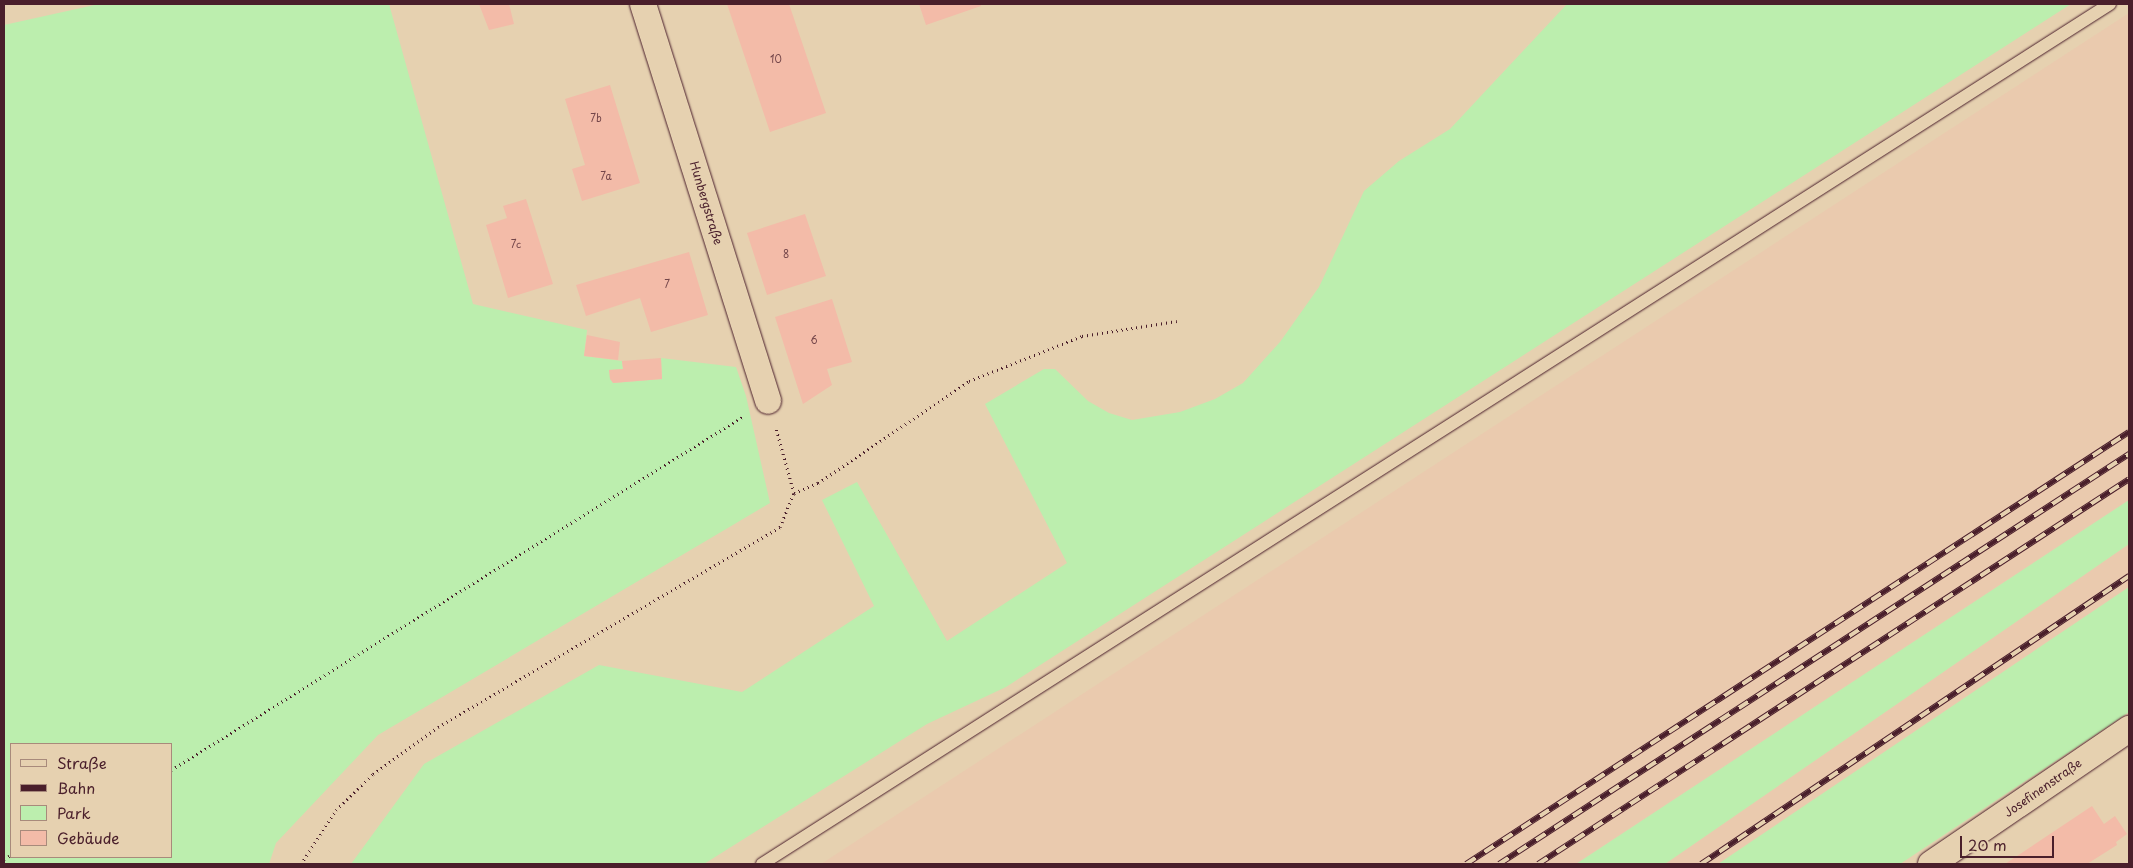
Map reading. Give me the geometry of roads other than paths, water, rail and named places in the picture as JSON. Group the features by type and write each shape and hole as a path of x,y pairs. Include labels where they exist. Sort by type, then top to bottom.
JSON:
{"street":[{"name":"Hunbergstraße","path":"644,4 768,401"},
{"name":"Josefinenstraße","path":"1931,864 2129,729"}],"lane":[{"path":"762,864 2110,4"}],"railway":[{"path":"1466,864 2129,432"},
{"path":"1499,864 2129,454"},
{"path":"1538,864 2129,479"},
{"path":"1701,864 2129,576"}]}
